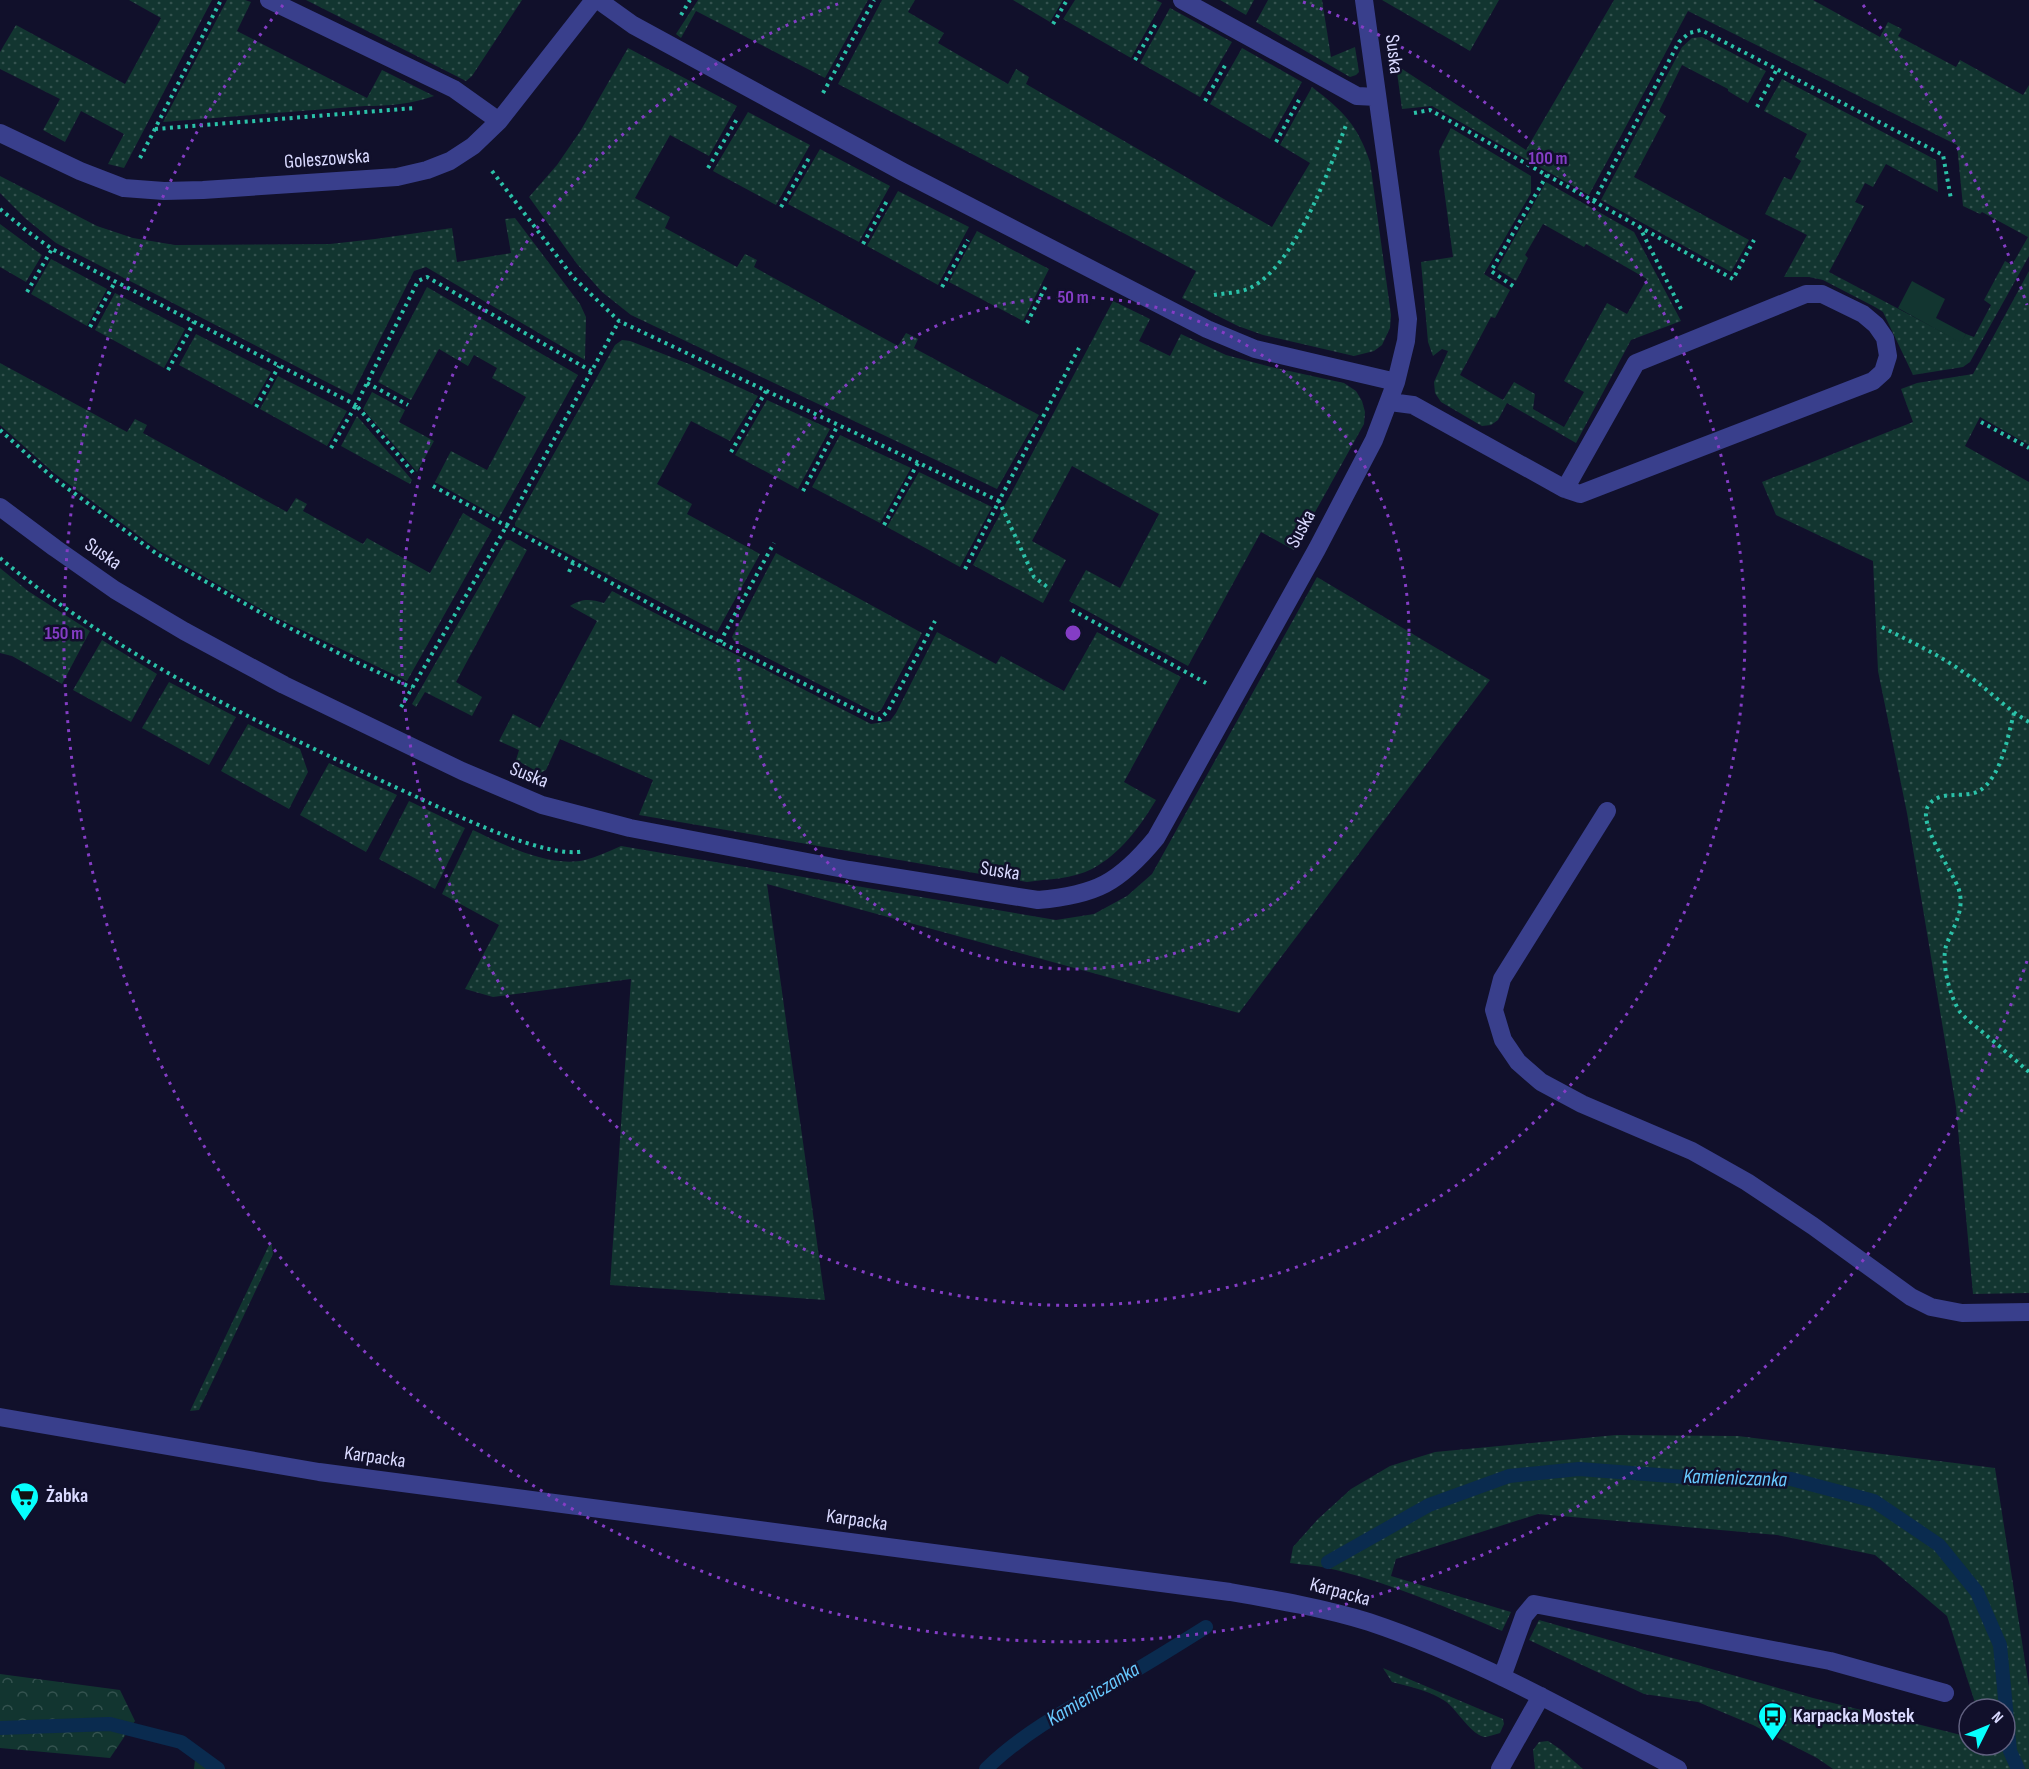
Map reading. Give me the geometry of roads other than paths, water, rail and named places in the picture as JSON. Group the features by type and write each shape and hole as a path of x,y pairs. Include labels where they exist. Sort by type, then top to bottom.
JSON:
{"street":[{"path":"269,0 454,89 499,121"},
{"name":"Goleszowska","path":"0,133 80,171 124,188 164,191 193,190 397,177 427,170 450,161 473,146 499,121 594,0"},
{"path":"598,0 633,25 903,172 1207,329 1255,349 1396,382"},
{"path":"1182,0 1357,96 1377,97"},
{"name":"Suska","path":"0,507 115,590 184,632 284,685 462,771 542,805 630,828 849,870 1038,900 1067,897 1092,890 1117,878 1136,862 1156,838 1317,549 1374,440 1390,402 1406,341 1408,319 1364,0"},
{"path":"1390,402 1413,405 1565,489 1580,494 1873,381 1883,372 1888,356 1886,338 1863,314 1822,294 1806,294 1636,363 1565,489"},
{"path":"1607,811 1502,979 1494,1010 1503,1040 1518,1062 1541,1082 1572,1099 1692,1151 1748,1182 1814,1226 1911,1297 1931,1307 1962,1313 2029,1312"},
{"name":"Karpacka","path":"0,1417 319,1472 1230,1592 1280,1601 1368,1622 1437,1648 1541,1696 1678,1769"},
{"path":"1502,1677 1524,1616 1534,1604 1830,1661 1946,1693"},
{"path":"1500,1769 1541,1696"}],"waterway":[{"name":"Kamieniczanka","path":"1328,1562 1429,1505 1509,1476 1579,1469 1685,1477 1791,1479 1874,1501 1939,1545 1977,1592 2000,1645 2010,1751 2018,1769"},
{"name":"Kamieniczanka","path":"986,1769 1018,1742 1052,1719 1206,1627"},
{"name":"Kamieniczanka","path":"0,1728 110,1724 181,1742 218,1769"}],"place":[{"name":"Żabka","path":"25,1522"},
{"name":"Karpacka Mostek","path":"1772,1742"}]}
